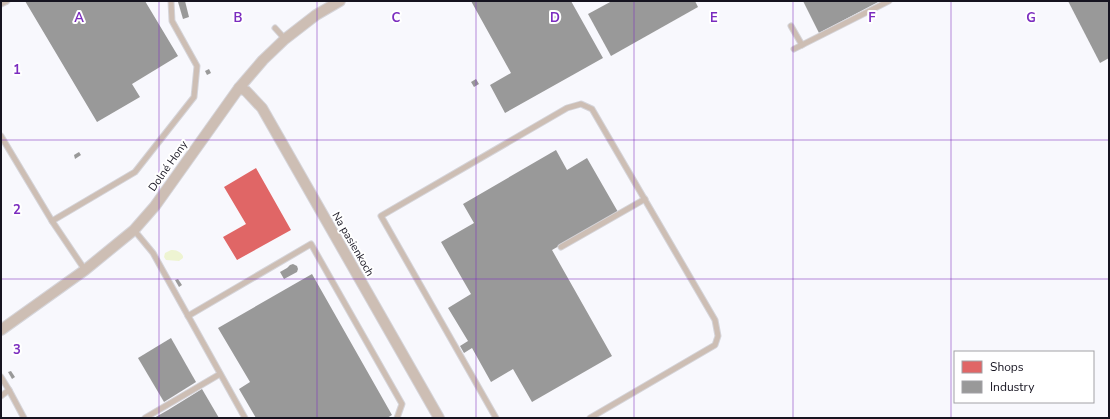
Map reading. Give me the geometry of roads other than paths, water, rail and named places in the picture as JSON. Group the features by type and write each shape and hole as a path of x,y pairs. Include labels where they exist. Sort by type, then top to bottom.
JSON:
{"street":[{"name":"Dolné Hony","path":"1,330 85,270 134,230 155,206 239,88 263,60 285,39 316,15 340,1"},
{"name":"Na pasienkoch","path":"239,88 246,91 262,108 439,418"}],"lane":[{"path":"1,4 7,1"},
{"path":"52,221 135,172 194,97 196,66 172,21 172,1"},
{"path":"794,49 889,1"},
{"path":"792,26 802,45"},
{"path":"275,28 285,39"},
{"path":"496,418 381,216 567,108 581,104 592,109 715,320 718,336 715,345 590,418"},
{"path":"1,136 52,221 85,270"},
{"path":"561,247 645,199"},
{"path":"134,230 153,253 244,418"},
{"path":"188,316 311,244 402,404 397,418"},
{"path":"145,418 220,374"},
{"path":"1,376 24,418"},
{"path":"1,396 9,390"}]}
